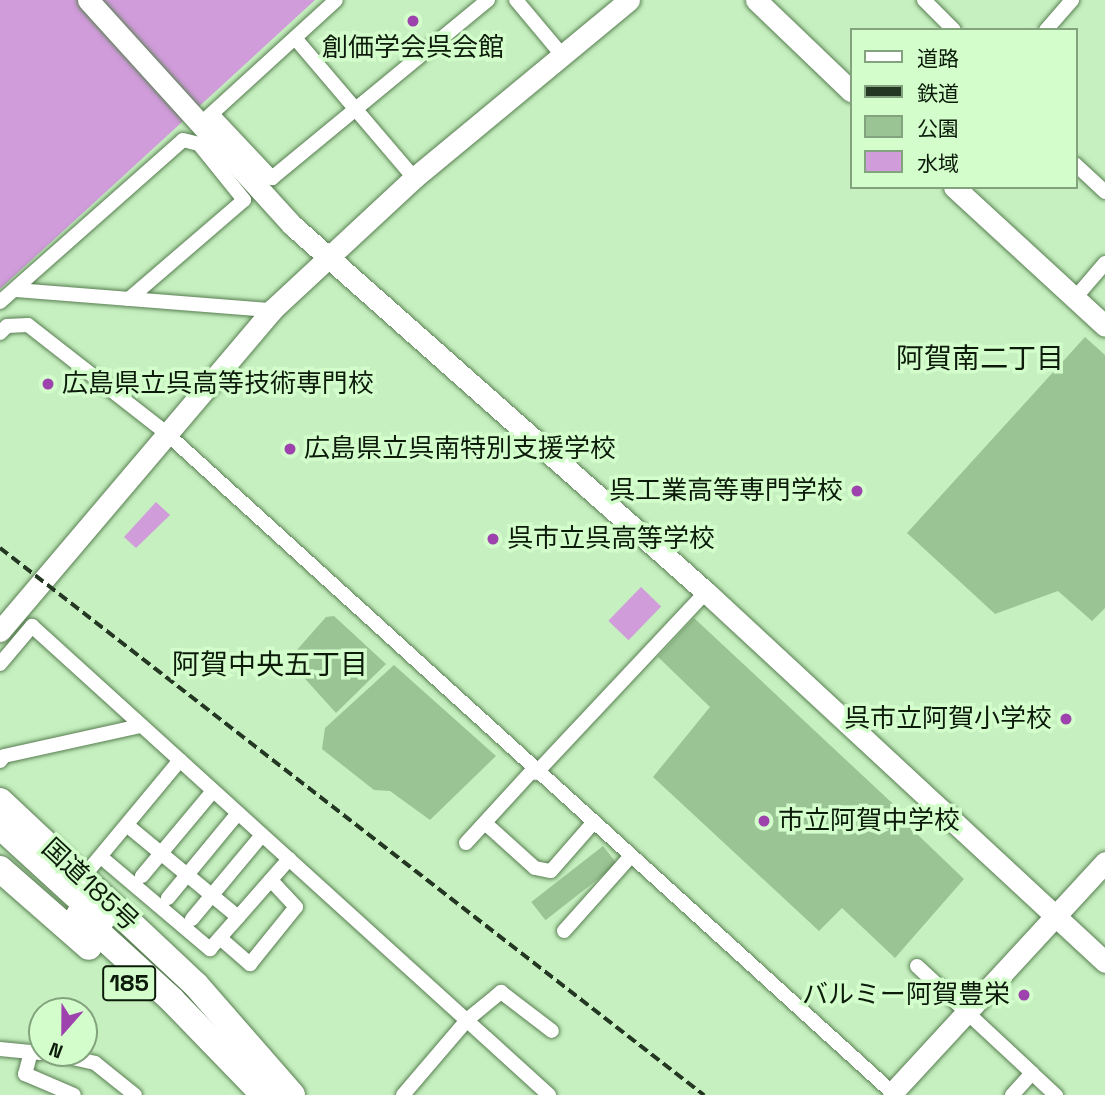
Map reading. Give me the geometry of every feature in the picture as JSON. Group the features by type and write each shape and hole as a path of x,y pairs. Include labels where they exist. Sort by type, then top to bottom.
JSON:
{"highway":[{"name":"国道185号","path":"0,801 92,867 291,1095"},
{"path":"0,826 42,873 172,1000 262,1095"},
{"path":"0,843 42,873 291,1095"},
{"name":"国道185号","path":"0,869 262,1095"}],"street":[{"path":"88,0 197,124 327,256 706,592 946,812 1054,919 1105,962"},
{"path":"0,302 335,0"},
{"path":"197,124 272,178 488,0"},
{"path":"516,0 562,55"},
{"path":"0,631 165,432 272,310 327,256 414,178 629,0"},
{"path":"756,0 850,90"},
{"path":"924,0 952,28"},
{"path":"1048,28 1072,0"},
{"path":"295,38 414,178"},
{"path":"129,299 244,200 200,144 197,124"},
{"path":"1077,166 1105,192"},
{"path":"956,189 1105,326"},
{"path":"1075,298 1105,263"},
{"path":"16,290 272,310"},
{"path":"0,333 7,326 29,325 165,432 629,858 893,1094 1105,862"},
{"path":"466,843 706,592"},
{"path":"0,664 33,626 549,1095"},
{"path":"0,761 4,756 141,726"},
{"path":"180,760 92,867 210,949 289,859"},
{"path":"142,876 213,791"},
{"path":"168,898 238,813"},
{"path":"485,823 535,868 551,871 592,824"},
{"path":"128,826 238,917"},
{"path":"192,919 262,835"},
{"path":"564,931 629,858"},
{"path":"220,938 250,964 296,907 271,880"},
{"path":"917,966 1056,1095"},
{"path":"403,1095 468,1019 501,992 552,1031"},
{"path":"0,1049 28,1051"},
{"path":"98,1065 135,1095"},
{"path":"29,1067 25,1074 74,1095"},
{"path":"1012,1095 1032,1073"}],"green space":[{"path":"1085,337 1105,355 1105,608 1092,621 1058,591 995,614 907,533"},
{"path":"334,616 386,664 336,713 288,660 326,617"},
{"path":"694,618 921,830 917,834 964,879 895,958 842,908 819,931 653,777 710,707 658,657"},
{"path":"394,665 496,756 430,820 390,791 374,790 322,749 325,728"},
{"path":"603,846 617,864 545,920 531,902"}],"water":[{"path":"0,0 315,0 0,289"},
{"path":"156,502 170,515 136,548 124,537"},
{"path":"641,587 661,606 628,640 608,621"}],"railway":[{"path":"0,548 704,1095"}],"place":[{"name":"創価学会呉会館","path":"413,21"},
{"name":"広島県立呉高等技術専門校","path":"48,384"},
{"name":"広島県立呉南特別支援学校","path":"290,449"},
{"name":"呉工業高等専門学校","path":"857,491"},
{"name":"呉市立呉高等学校","path":"493,539"},
{"name":"呉市立阿賀小学校","path":"1066,719"},
{"name":"市立阿賀中学校","path":"764,821"},
{"name":"バルミー阿賀豊栄","path":"1024,995"}],"district":[{"name":"阿賀南二丁目","path":"980,358"},
{"name":"阿賀中央五丁目","path":"270,664"}]}
